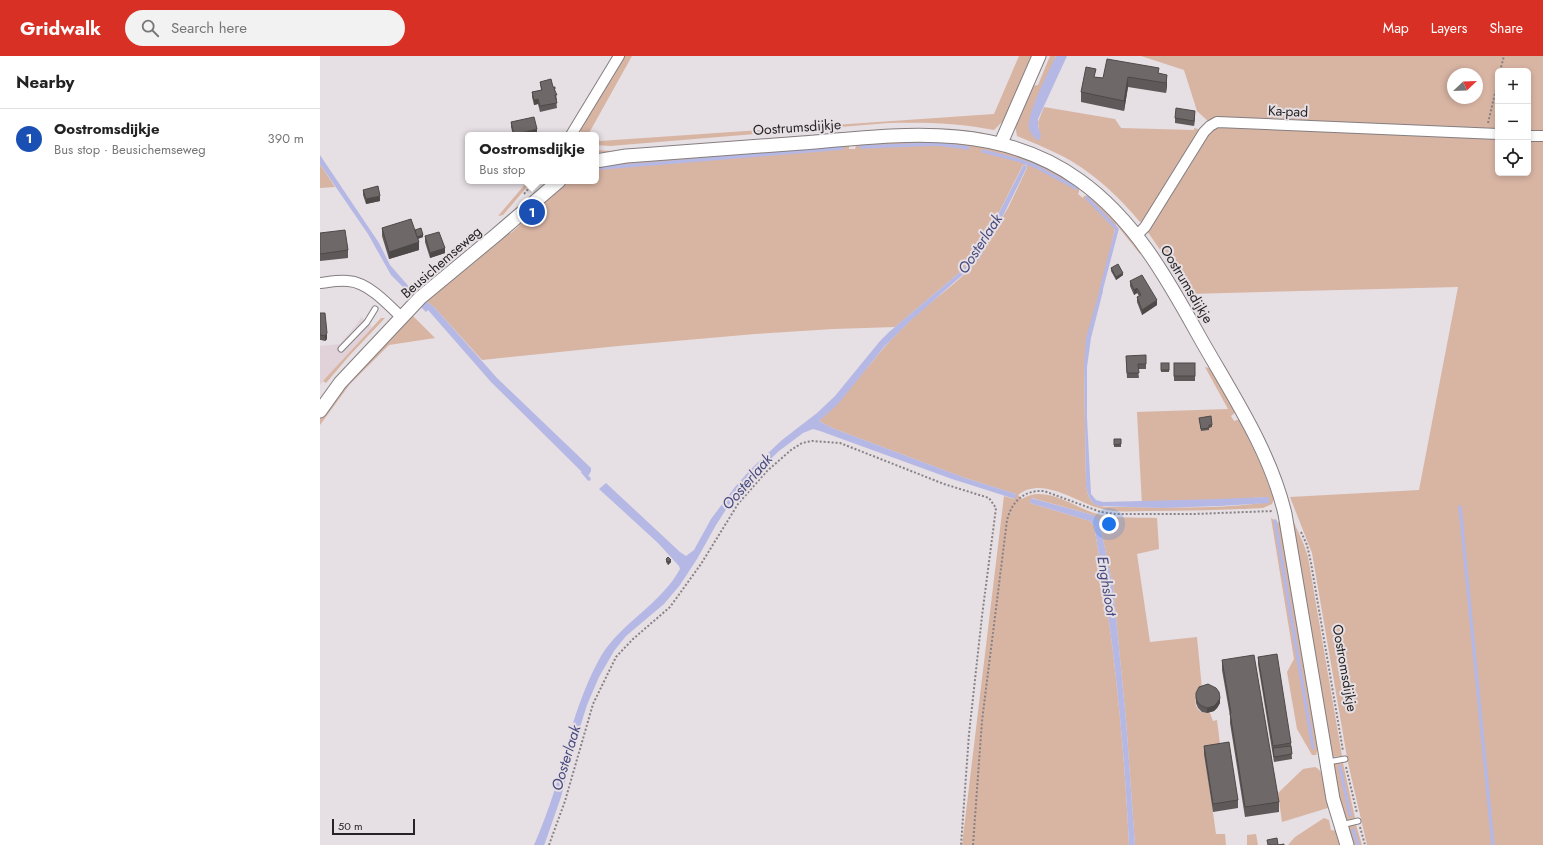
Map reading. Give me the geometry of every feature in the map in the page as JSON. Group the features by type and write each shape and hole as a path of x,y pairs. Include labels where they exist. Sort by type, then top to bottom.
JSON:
{"street":[{"path":"573,132 619,56"},
{"path":"1001,143 1039,56"},
{"name":"Ka-pad","path":"1137,235 1145,227 1204,132 1217,122 1495,134"},
{"name":"Oostrumsdijkje","path":"599,160 626,156 904,135 968,137 1001,143 1065,170 1113,208 1137,235 1174,289 1249,425 1267,461 1283,505"},
{"path":"1531,136 1543,136"},
{"name":"Beusichemseweg","path":"320,410 340,384 420,298 555,184"},
{"path":"320,284 349,281 358,283 381,299 402,318"},
{"path":"1283,505 1333,799 1347,845"}],"lane":[{"path":"341,349 367,322 375,309"},
{"path":"1327,762 1345,759"},
{"path":"1340,825 1358,821"}],"path":[{"path":"1501,68 1504,56"},
{"path":"1486,134 1495,94"},
{"path":"549,845 565,801 593,704 616,657 633,639 670,607 701,564 738,504 767,471 791,450 802,443 812,441 840,443 944,484 989,498 996,508 969,734 961,845"},
{"path":"973,845 982,721 1007,520 1009,511 1022,496 1035,490 1044,491 1101,512 1116,514 1194,514 1283,505"},
{"name":"Oostromsdijkje","path":"1300,530 1308,545 1345,759 1358,821 1365,845"}],"shaded area":[{"path":"623,56 632,56 590,132 581,132 581,129"},
{"path":"1019,56 1032,56 1003,121 994,130 941,124 888,123 610,146 599,145 599,140 994,114"},
{"path":"1050,56 1056,56 1030,119 1029,129 1040,138 1038,122 1044,107 1115,119 1121,128 1194,130 1194,128 1201,130 1143,222 1140,222 1109,189 1083,168 1046,148 1017,136 1015,125 1031,86 1038,85"},
{"path":"1141,56 1543,56 1543,133 1531,133 1531,68 1495,68 1495,131 1313,123 1282,119 1240,122 1209,122 1197,111 1184,70"},
{"path":"1218,126 1495,138 1495,176 1531,176 1531,139 1543,139 1543,845 1367,845 1348,763 1312,553 1290,497 1419,490 1458,287 1188,294 1175,271 1147,231 1206,135"},
{"path":"925,128 965,130 984,133 980,134 944,130 906,129 599,153 599,150 612,151 888,129"},
{"path":"909,140 950,141 994,149 1024,158 1052,170 1079,186 1078,194 1083,198 1084,196 1091,195 1108,211 1142,251 1140,254 1116,224 1104,279 1100,290 1084,367 1086,486 1089,498 1093,503 1105,507 1188,508 1249,505 1269,502 1267,497 1142,505 1137,412 1228,409 1205,367 1213,369 1236,412 1231,416 1234,421 1240,419 1258,456 1274,499 1272,504 1263,508 1191,511 1117,511 1105,510 1089,505 1048,489 1037,488 1027,490 1018,495 1022,499 1031,495 1041,494 1051,496 1101,515 1157,518 1159,549 1137,554 1150,642 1197,637 1202,689 1197,697 1196,705 1200,711 1210,713 1213,721 1217,720 1221,752 1205,756 1216,834 1225,834 1226,845 1135,845 1126,720 1113,586 1102,535 1093,515 1032,498 1030,503 1090,521 1094,526 1107,605 1117,685 1129,845 962,845 1004,496 1014,499 1016,494 965,478 832,428 819,421 840,400 896,334 975,264 1008,208 1027,168 1026,164 1023,165 988,234 969,263 895,327 755,334 482,360 435,308 426,301 475,262 508,231 511,233 541,206 538,203 563,184 599,184 599,165 849,145 849,149 855,149 857,143"},
{"path":"320,164 335,187 320,188"},
{"path":"525,184 529,184 503,215 498,216"},
{"path":"412,315 435,338 389,345 350,384 320,425 320,419 348,382"},
{"path":"361,317 372,327 320,385 320,346 340,344"},
{"path":"381,318 385,318 326,383 323,381"},
{"path":"1288,509 1308,557 1342,756 1333,757 1330,754"},
{"path":"1271,518 1281,524 1318,747 1316,755 1312,755 1297,729 1287,672 1294,659"},
{"path":"1343,763 1355,818 1348,820 1344,818 1333,768 1335,764"},
{"path":"1315,767 1322,773 1331,807 1282,822 1278,793 1303,769"},
{"path":"1324,818 1329,820 1331,830 1337,831 1341,845 1288,845 1295,837"},
{"path":"1356,825 1362,845 1352,845 1347,830 1349,826"},
{"path":"1256,834 1258,845 1247,845 1247,835"}],"water":[{"path":"1056,56 1067,56 1038,119 1038,126 1041,136 1038,141 1029,129 1029,122 1034,103"},
{"path":"320,155 379,243 390,265 411,289 408,292 391,275 368,234 320,164"},
{"name":"Oosterlaak","path":"1024,164 1027,167 998,226 983,249 983,253 974,265 909,322 884,347 838,404 819,421 832,428 965,478 1016,494 1015,499 952,479 820,431 813,429 803,433 779,451 752,477 729,505 680,585 664,604 626,636 614,651 599,677 587,705 561,797 545,843 544,845 534,845 563,762 577,710 596,665 610,644 663,593 680,569 658,543 599,489 606,483 686,556 694,550 711,519 735,487 751,469 782,440 817,413 835,396 889,332 969,263 988,234"},
{"path":"1100,289 1103,291 1091,338 1087,367 1087,418 1091,494 1096,500 1103,502 1268,497 1270,503 1162,508 1099,506 1091,501 1086,486 1084,367 1086,338"},
{"path":"426,301 435,308 497,378 591,468 589,475 584,474 491,382 428,310 426,312 421,307"},
{"name":"Enghsloot","path":"1031,498 1093,515 1099,521 1113,586 1126,720 1135,845 1129,845 1117,685 1107,605 1094,526 1090,521 1030,503"}],"building":[{"path":"1107,59 1159,68 1158,73 1167,75 1166,83 1128,77 1124,101 1081,92 1086,67 1096,69 1094,77 1103,78"},
{"path":"551,79 557,95 555,95 557,103 540,106 538,99 534,100 532,92 542,90 540,82"},
{"path":"1176,108 1195,111 1194,121 1175,118"},
{"path":"534,117 537,129 526,132 513,132 511,122"},
{"path":"378,186 380,196 366,199 363,190"},
{"path":"411,219 419,242 389,252 382,228"},
{"path":"421,228 423,235 417,237 415,230"},
{"path":"345,230 348,250 320,254 320,233"},
{"path":"439,232 445,248 430,253 425,236"},
{"path":"1118,264 1123,273 1116,277 1111,268"},
{"path":"1142,275 1157,300 1142,310 1137,297 1141,295 1137,288 1134,290 1130,281"},
{"path":"320,313 325,313 327,333 325,336 320,335"},
{"path":"1146,355 1146,364 1138,364 1139,373 1127,373 1126,356"},
{"path":"1161,363 1169,363 1169,370 1161,370"},
{"path":"1174,363 1195,363 1195,376 1174,376"},
{"path":"1211,416 1212,425 1209,425 1209,428 1201,429 1199,418"},
{"path":"1114,439 1121,439 1121,444 1114,445"},
{"path":"668,557 671,560 668,562 666,559"},
{"path":"1277,654 1291,743 1273,746 1258,657"},
{"path":"1254,655 1279,802 1245,807 1222,660"},
{"path":"1208,684 1216,688 1219,692 1220,698 1214,706 1207,708 1198,703 1196,693 1199,687"},
{"path":"1229,742 1238,800 1213,804 1204,746"},
{"path":"1291,746 1292,754 1274,757 1273,748"},
{"path":"1277,838 1278,845 1268,845 1267,840"}],"waterway":[{"path":"861,147 937,144 968,148"},
{"path":"601,168 842,148"},
{"path":"983,151 1035,166 1076,188"},
{"path":"1087,198 1117,229 1101,290"},
{"path":"583,472 589,479"},
{"path":"1460,507 1493,845"},
{"path":"1275,521 1313,748"},
{"path":"1340,767 1350,815"},
{"path":"1353,830 1358,845"}],"place":[{"name":"Oostromsdijkje","path":"532,212"}]}
